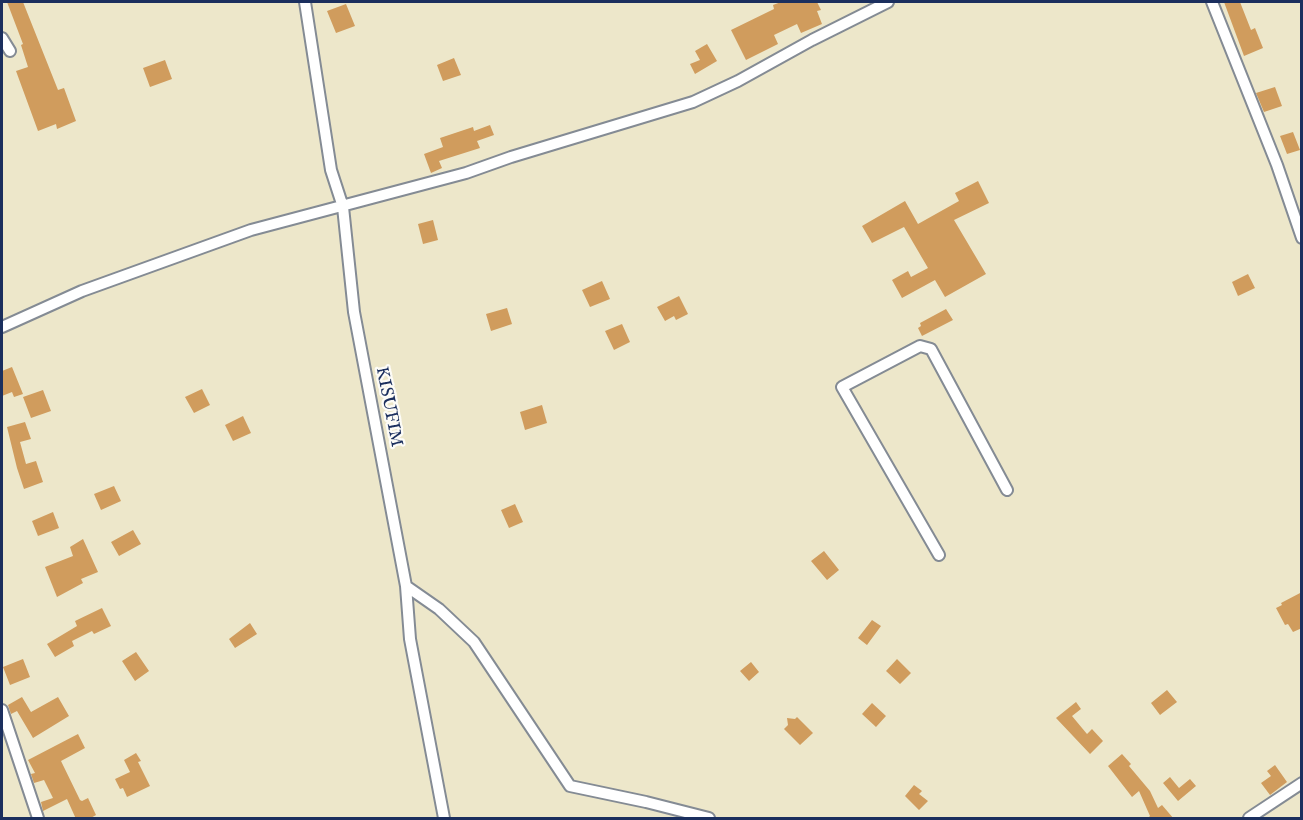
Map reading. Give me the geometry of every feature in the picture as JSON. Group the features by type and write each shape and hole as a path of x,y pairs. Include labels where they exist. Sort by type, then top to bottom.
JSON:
{"street":[{"name":"KISUFIM","path":"305,2 331,170 343,207 354,312 406,586 410,639 444,819"},
{"path":"2,327 82,291 251,230 466,173 510,157 693,102 738,81 802,45 888,2"},
{"path":"1212,2 1277,165 1302,238"},
{"path":"2,38 10,51"},
{"path":"939,555 842,387 920,346 931,349 1007,490"},
{"path":"406,586 439,609 474,642 570,786 646,802 709,819"},
{"path":"2,710 38,819"},
{"path":"1249,819 1302,783"}],"building":[{"path":"7,2 23,2 58,90 64,88 76,121 57,129 56,124 38,131 16,71 28,67 21,45 23,44"},
{"path":"781,2 817,2 821,10 817,11 822,24 801,33 797,24 774,35 778,44 746,60 731,30 774,9 773,5"},
{"path":"1224,2 1240,2 1251,30 1255,28 1263,48 1244,56"},
{"path":"346,4 355,26 336,33 327,11"},
{"path":"707,44 717,61 695,74 690,64 700,60 695,51"},
{"path":"454,58 461,75 443,81 437,65"},
{"path":"165,60 172,79 150,87 143,68"},
{"path":"1275,87 1282,106 1264,112 1256,93"},
{"path":"490,125 494,135 477,141 480,148 439,161 442,168 431,173 424,154 443,147 440,138 473,127 474,131"},
{"path":"1293,132 1300,150 1287,154 1280,136"},
{"path":"978,181 989,203 954,220 986,274 945,297 935,280 902,298 892,280 908,271 911,277 928,268 904,227 872,243 862,226 905,201 918,224 959,201 955,193"},
{"path":"433,220 438,240 423,244 418,224"},
{"path":"1248,274 1255,288 1238,296 1232,282"},
{"path":"602,281 610,299 590,307 582,290"},
{"path":"679,296 688,314 676,320 674,316 665,321 657,307"},
{"path":"507,308 512,324 491,331 486,314"},
{"path":"946,309 953,320 922,336 918,328 921,326 920,323"},
{"path":"622,324 630,342 614,350 605,331"},
{"path":"12,367 23,394 14,397 12,392 2,396 2,371"},
{"path":"202,389 210,405 194,413 185,397"},
{"path":"43,390 51,411 31,418 23,397"},
{"path":"542,405 547,423 525,430 520,412"},
{"path":"243,416 251,433 233,441 225,425"},
{"path":"25,422 31,439 20,442 26,464 36,461 43,482 24,489 7,427"},
{"path":"114,486 121,501 101,510 94,494"},
{"path":"515,504 523,522 509,528 501,510"},
{"path":"53,512 59,528 38,536 32,521"},
{"path":"133,530 141,544 119,556 111,542"},
{"path":"83,539 98,572 81,579 83,583 57,597 45,567 73,556 70,547"},
{"path":"824,551 839,570 827,580 811,561"},
{"path":"1302,592 1302,628 1293,632 1288,624 1285,625 1276,608"},
{"path":"102,608 111,626 94,634 92,631 72,641 74,646 55,657 47,644 77,626 75,621"},
{"path":"872,620 881,626 867,645 858,638"},
{"path":"250,623 257,634 235,648 229,639"},
{"path":"136,652 149,671 135,681 122,661"},
{"path":"23,659 30,677 10,685 3,667"},
{"path":"897,659 911,673 900,684 886,671"},
{"path":"751,662 759,672 749,681 740,671"},
{"path":"1167,690 1177,702 1160,715 1151,703"},
{"path":"22,697 31,712 58,697 69,716 33,738 17,711 11,714 8,705"},
{"path":"1076,702 1081,709 1072,716 1087,734 1092,729 1103,741 1090,754 1056,718"},
{"path":"872,703 886,716 876,727 862,714"},
{"path":"797,717 813,733 800,745 784,729 788,725 787,718"},
{"path":"78,734 85,748 61,761 80,800 88,798 96,815 89,819 76,819 67,799 43,811 41,802 53,798 44,780 34,783 31,774 35,773 28,760"},
{"path":"136,753 150,786 127,797 115,779 130,772 124,760"},
{"path":"1122,754 1150,791 1158,808 1162,805 1174,819 1147,819 1150,816 1139,791 1132,797 1108,766"},
{"path":"1275,765 1287,782 1270,795 1261,783 1271,776 1267,771"},
{"path":"1170,777 1179,788 1190,779 1196,786 1178,801 1163,783"},
{"path":"914,785 922,791 919,794 928,801 919,810 905,796"}]}
